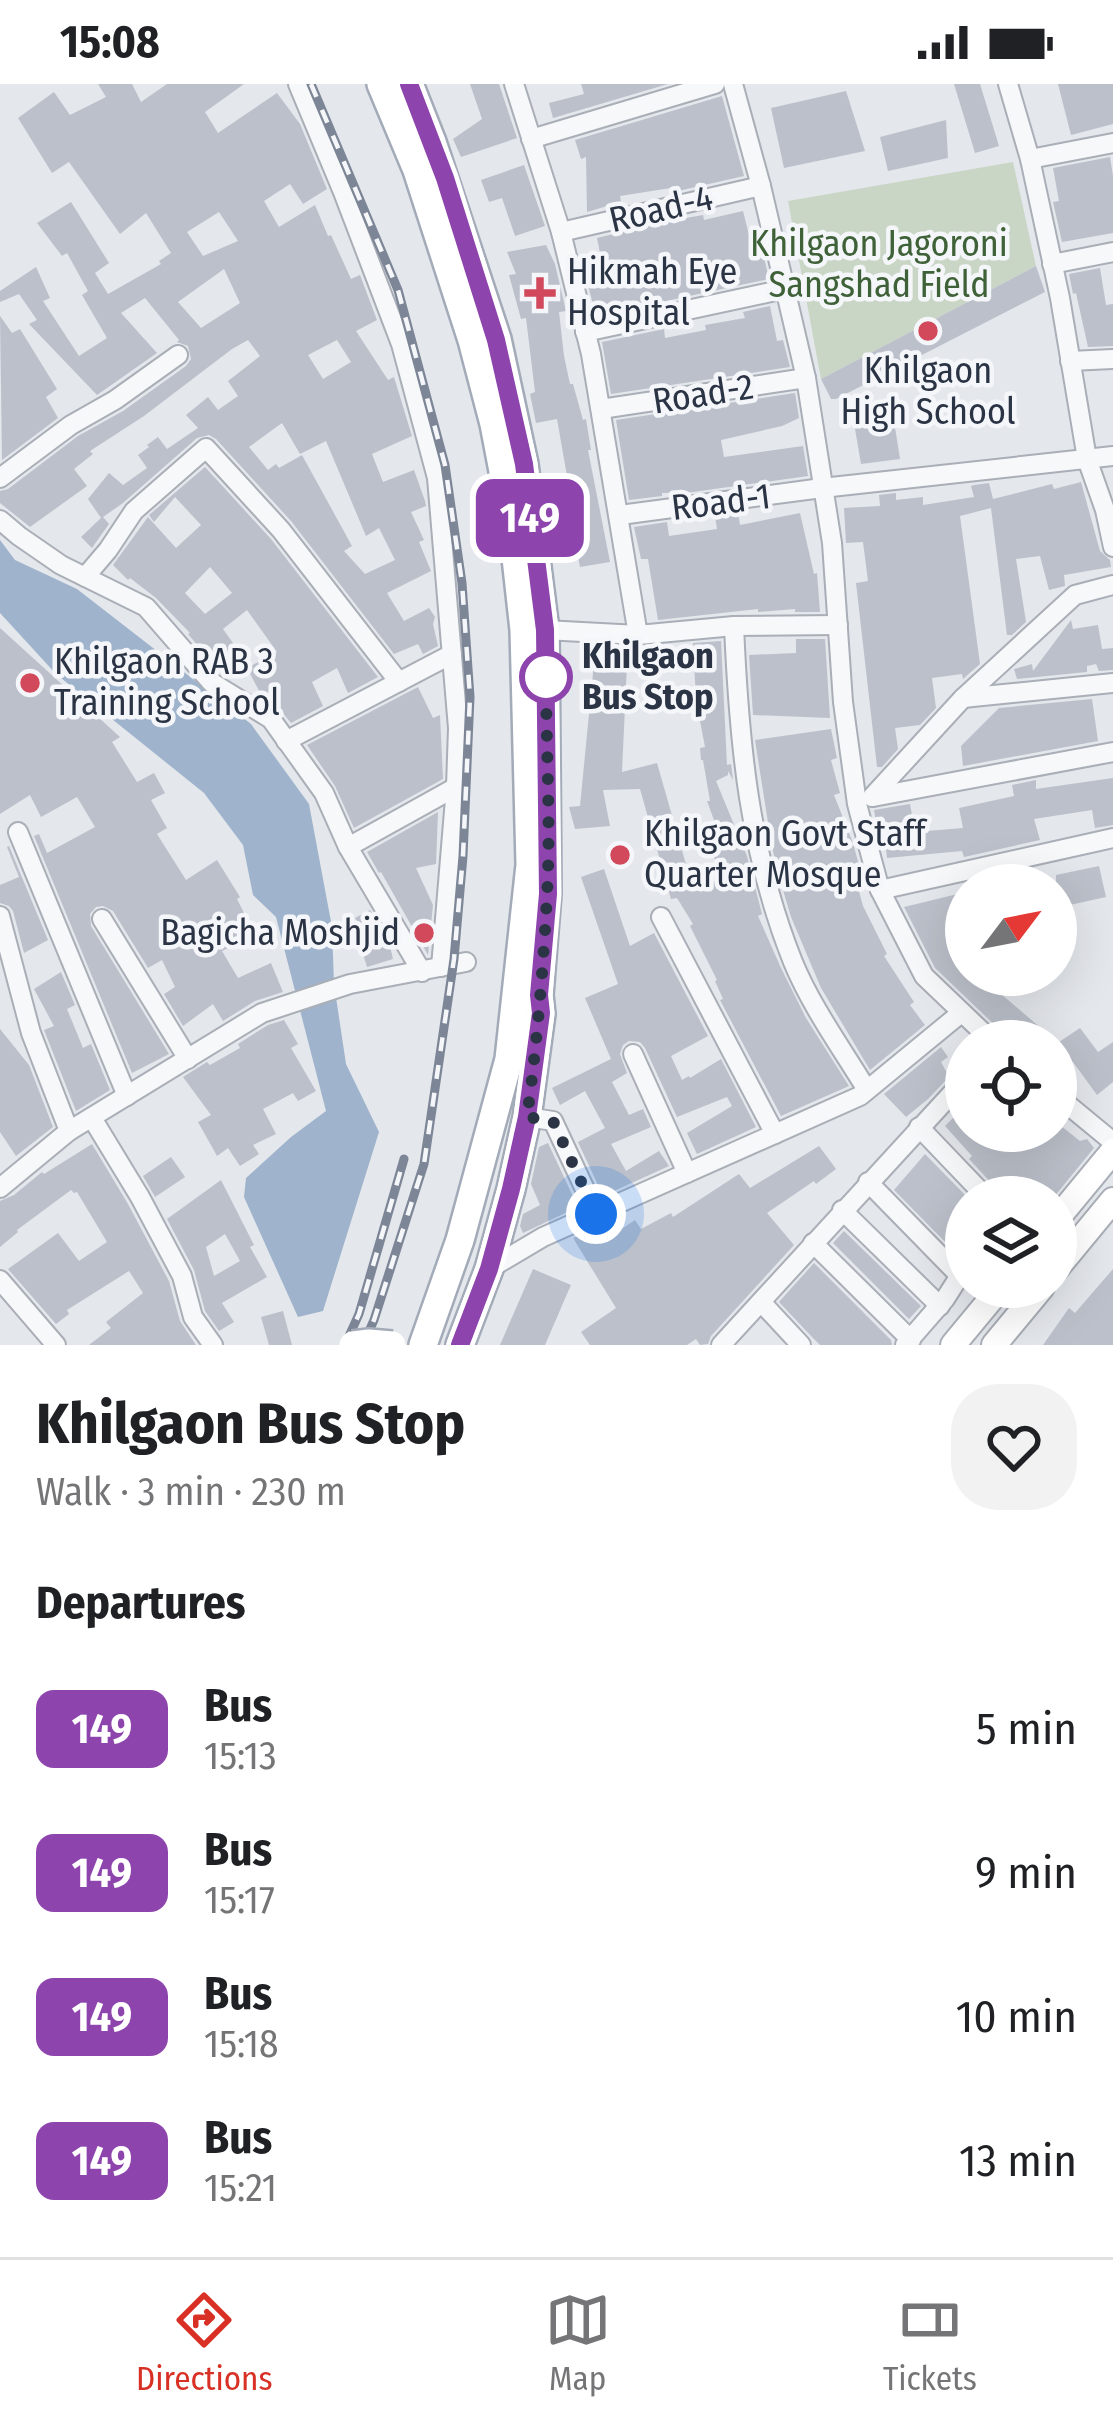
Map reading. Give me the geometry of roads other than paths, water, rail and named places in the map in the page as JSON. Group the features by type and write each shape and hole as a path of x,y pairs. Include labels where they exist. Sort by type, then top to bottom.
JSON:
{"main road":[{"path":"381,84 436,227 494,424 535,630 530,866 509,1059 460,1240 422,1345"},
{"path":"409,84 496,340 524,464 548,894 539,995 498,1171 440,1345"},
{"path":"408,1345 474,1144 530,866"},
{"path":"460,1345 489,1269 527,1117 541,1013 539,995"},
{"path":"353,1345 392,1345"}],"street":[{"path":"298,84 400,344 437,478 458,728 456,788 432,970"},
{"path":"514,84 562,232 585,332 638,635"},
{"path":"531,140 715,84"},
{"path":"733,84 806,378 832,543 843,702 880,890 924,976 970,1020"},
{"path":"1008,84 1030,159 1088,459 1113,547"},
{"path":"1030,159 1113,143"},
{"name":"Road-4","path":"562,232 761,187"},
{"path":"1052,264 1113,252"},
{"path":"585,332 785,290"},
{"path":"0,478 71,424 115,400 178,355"},
{"path":"1070,361 1113,358"},
{"name":"Road-2","path":"601,409 806,378"},
{"path":"85,577 134,511 206,448 281,530 399,682"},
{"name":"Road-1","path":"620,515 1113,456"},
{"path":"0,520 61,565 146,607 211,682 271,719 324,793 348,847 432,970"},
{"path":"865,801 963,698 1075,596 1113,585"},
{"path":"535,630 638,635 734,626 838,625"},
{"path":"734,626 738,723 748,801 772,902 795,967 867,1090"},
{"path":"286,741 452,654"},
{"path":"963,698 1113,683"},
{"path":"865,801 1113,752"},
{"path":"348,847 456,788"},
{"path":"18,832 127,1096"},
{"path":"880,890 1113,838"},
{"path":"0,916 10,989 69,1132"},
{"path":"661,917 775,1134"},
{"path":"102,919 188,1059"},
{"path":"4,1178 69,1132 262,1013 350,984 466,962"},
{"path":"489,1269 543,1237 860,1096 961,1012"},
{"path":"633,1054 687,1173"},
{"path":"721,1345 945,1100"},
{"path":"1077,1114 1113,1146 1077,1193"},
{"path":"527,1117 553,1121 596,1214"},
{"path":"92,1118 140,1197 182,1276 193,1317 213,1345"},
{"path":"919,1127 966,1176"},
{"path":"868,1182 945,1254"},
{"path":"1077,1244 1113,1200"},
{"path":"842,1210 940,1306"},
{"path":"814,1243 908,1342 945,1298"},
{"path":"0,1280 56,1345"},
{"path":"761,1302 801,1345"},
{"path":"953,1345 984,1308"},
{"path":"994,1345 1025,1308"}],"water":[{"path":"0,540 15,560 77,589 251,724 309,804 332,927 334,984 346,1064 379,1132 323,1311 298,1317 244,1197 246,1178 326,1111 276,917 253,895 243,845 204,793 56,674 0,613"}],"railway":[{"path":"311,84 398,290 445,465 462,583 470,697 454,959 424,1164 363,1345"},
{"path":"345,1345 359,1314 404,1159"}],"place":[{"name":"Hikmah Eye Hospital","path":"540,293"},
{"name":"Khilgaon High School","path":"928,331"},
{"name":"Khilgaon Bus Stop","path":"546,677"},
{"name":"Khilgaon RAB 3 Training School","path":"30,683"},
{"name":"Khilgaon Govt Staff Quarter Mosque","path":"620,855"},
{"name":"Bagicha Moshjid","path":"424,933"}],"park label":[{"name":"Khilgaon Jagoroni Sangshad Field","path":"879,264"}]}
